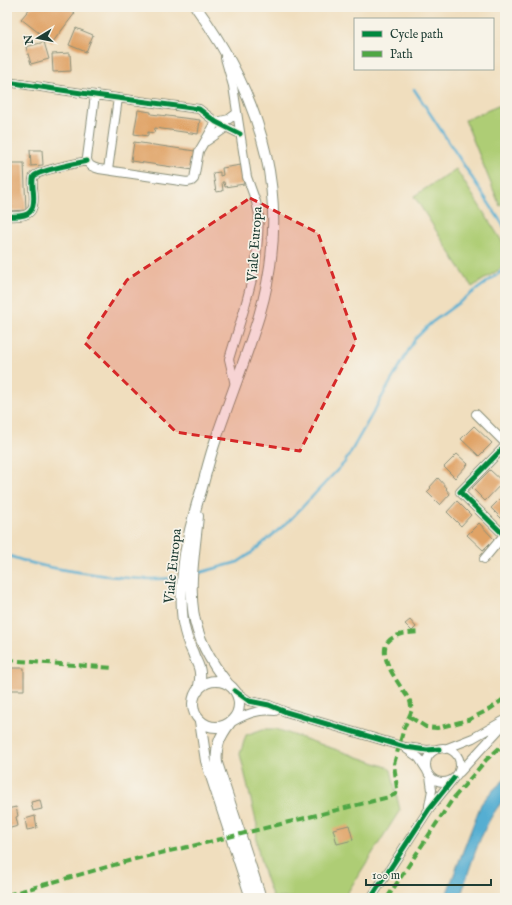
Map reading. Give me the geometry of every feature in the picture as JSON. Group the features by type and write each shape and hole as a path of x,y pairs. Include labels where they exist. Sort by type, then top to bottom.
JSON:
{"main road":[{"name":"Viale Europa","path":"196,7 221,44 246,90 265,145 271,179 273,210 272,251 266,290 259,316 211,453 190,528 185,556 182,595 185,630 200,672 198,691 193,704 195,714 200,721 206,761 261,898"},
{"name":"Viale Europa","path":"201,490 191,592 192,608 196,630 204,649 214,666 238,695 240,705 237,714 219,738 216,757 229,817 251,898"},
{"path":"198,691 205,684 214,681 232,688"},
{"path":"200,721 207,726 215,728 223,727 231,723"}],"street":[{"path":"221,44 233,86 247,177 258,207 258,239 255,268 230,356 230,366 235,385"},
{"path":"7,82 199,109 216,122 240,134"},
{"path":"87,161 95,95"},
{"path":"108,170 118,98"},
{"path":"87,161 93,167 108,170 187,182 192,181 194,179 201,148 216,122 229,119 237,113"},
{"path":"201,148 209,139 227,127"},
{"path":"7,216 22,217 30,213 34,204 33,179 35,175 45,171 87,161"},
{"path":"476,414 505,442"},
{"path":"484,559 504,534 460,492 505,446"},
{"path":"232,688 249,701 269,705 286,712 405,747 427,750 450,750 458,758 460,763 456,776 444,782 439,782 428,773 419,758 405,747"},
{"path":"231,723 255,711 266,710 286,712"},
{"path":"429,809 432,790 427,760 434,751 473,738 505,720"},
{"path":"371,898 429,809 468,762 505,723"}],"highlighted area":[{"path":"250,198 318,233 356,341 300,451 176,432 85,343 127,280"}],"green space":[{"path":"505,103 505,204 500,206 465,120"},
{"path":"456,169 505,246 505,266 472,287 414,196"},
{"path":"263,729 276,729 387,767 391,770 400,810 344,898 273,898 259,852 256,834 257,825 240,754 246,735"}],"water":[{"path":"505,779 505,798 496,809 483,833 460,898 445,898 481,804"}],"building":[{"path":"31,7 68,7 75,13 52,43 21,19"},
{"path":"76,28 93,35 86,52 69,45"},
{"path":"44,42 49,59 31,64 26,47"},
{"path":"70,53 71,71 53,72 52,54"},
{"path":"138,110 151,112 151,114 200,120 198,134 155,128 154,133 148,132 148,136 134,134"},
{"path":"134,142 195,151 193,170 131,161"},
{"path":"30,150 42,150 43,165 31,166"},
{"path":"7,163 24,163 26,210 9,211"},
{"path":"241,165 244,184 225,187 224,182 222,182 223,191 216,192 213,173 220,172 220,176 223,175 222,168"},
{"path":"474,426 492,443 479,456 461,439"},
{"path":"457,454 468,464 455,478 444,467"},
{"path":"490,470 503,482 485,501 472,488"},
{"path":"438,478 450,494 440,505 427,492"},
{"path":"505,494 505,522 491,508"},
{"path":"457,501 471,515 461,526 447,512"},
{"path":"479,523 494,539 483,550 467,535"},
{"path":"410,620 416,627 412,631 405,624"},
{"path":"10,668 24,668 24,690 8,690"},
{"path":"40,800 42,809 33,811 31,802"},
{"path":"16,807 18,826 7,829 7,809"},
{"path":"35,816 37,828 27,830 25,819"},
{"path":"349,825 353,840 337,844 333,829"}],"waterway":[{"path":"414,89 505,228"},
{"path":"195,574 238,562 250,554 289,521 345,462 415,339 431,323 505,269"},
{"path":"7,555 36,564 85,573 141,579 174,578"}],"marked path":[{"path":"7,895 139,858 205,843 396,794 397,789 394,764 404,728 412,710 410,701 390,668 386,659 385,650 387,643 394,637 419,632"},
{"path":"7,660 114,668"},
{"path":"410,717 426,727 437,728 468,720 490,709 505,698"},
{"path":"387,898 452,800 486,760 505,743"}],"cycle path":[{"path":"7,82 199,109 216,122 240,134"},
{"path":"7,216 22,216 30,212 34,203 34,176 51,169 87,161"},
{"path":"505,446 460,492 504,535 505,534"},
{"path":"235,691 249,701 269,705 286,712 405,747 427,750 439,749"},
{"path":"371,898 429,809 454,778"}]}
